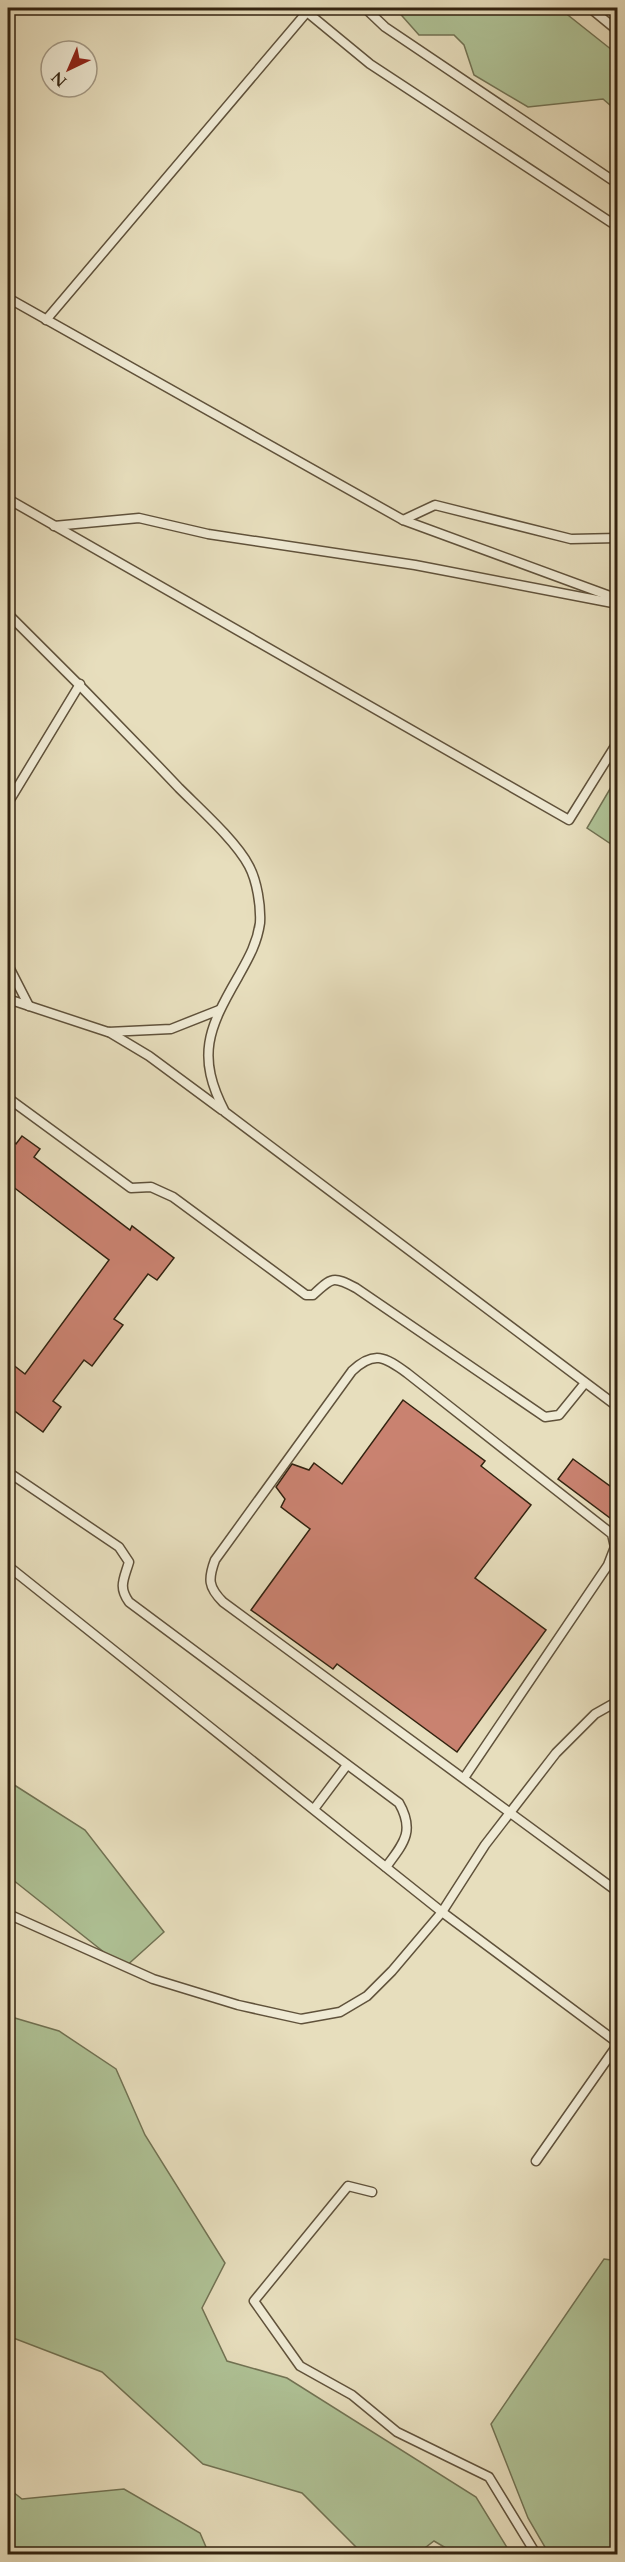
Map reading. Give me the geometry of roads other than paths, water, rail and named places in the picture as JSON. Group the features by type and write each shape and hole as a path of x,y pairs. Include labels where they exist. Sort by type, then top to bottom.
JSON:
{"lane":[{"path":"366,8 385,27 618,184"},
{"path":"590,8 618,31"},
{"path":"46,320 304,10 370,64 618,227"},
{"path":"8,298 403,520 618,602"},
{"path":"8,499 569,820 617,743"},
{"path":"403,520 435,505 571,539 618,538"},
{"path":"53,526 139,518 208,534 415,565 618,602"},
{"path":"8,614 80,684 223,834 249,866 258,899 260,922 255,948 219,1010 210,1038 208,1066 211,1086 225,1112"},
{"path":"8,803 80,684"},
{"path":"8,965 29,1006"},
{"path":"8,999 108,1032 149,1056 618,1407"},
{"path":"108,1032 171,1029 219,1010"},
{"path":"8,1098 131,1188 151,1187 173,1197 306,1295 313,1295 328,1280 339,1279 348,1283 545,1417 560,1415 585,1383"},
{"path":"464,1778 608,1565 615,1547 612,1534 603,1526 407,1373 387,1359 373,1358 361,1362 352,1371 215,1560 208,1577 213,1592 223,1602 618,1892"},
{"path":"8,1472 119,1547 129,1562 121,1584 122,1592 129,1602 399,1803 408,1818 407,1835 386,1867"},
{"path":"8,1566 442,1912 618,2044 536,2161"},
{"path":"8,1914 153,1979 238,2005 301,2019 340,2012 367,1996 392,1971 442,1912 511,1812 556,1753 595,1714 618,1701"},
{"path":"314,1809 347,1765"},
{"path":"372,2192 348,2186 254,2301 300,2366 352,2395 397,2432 489,2477 536,2554"}]}
